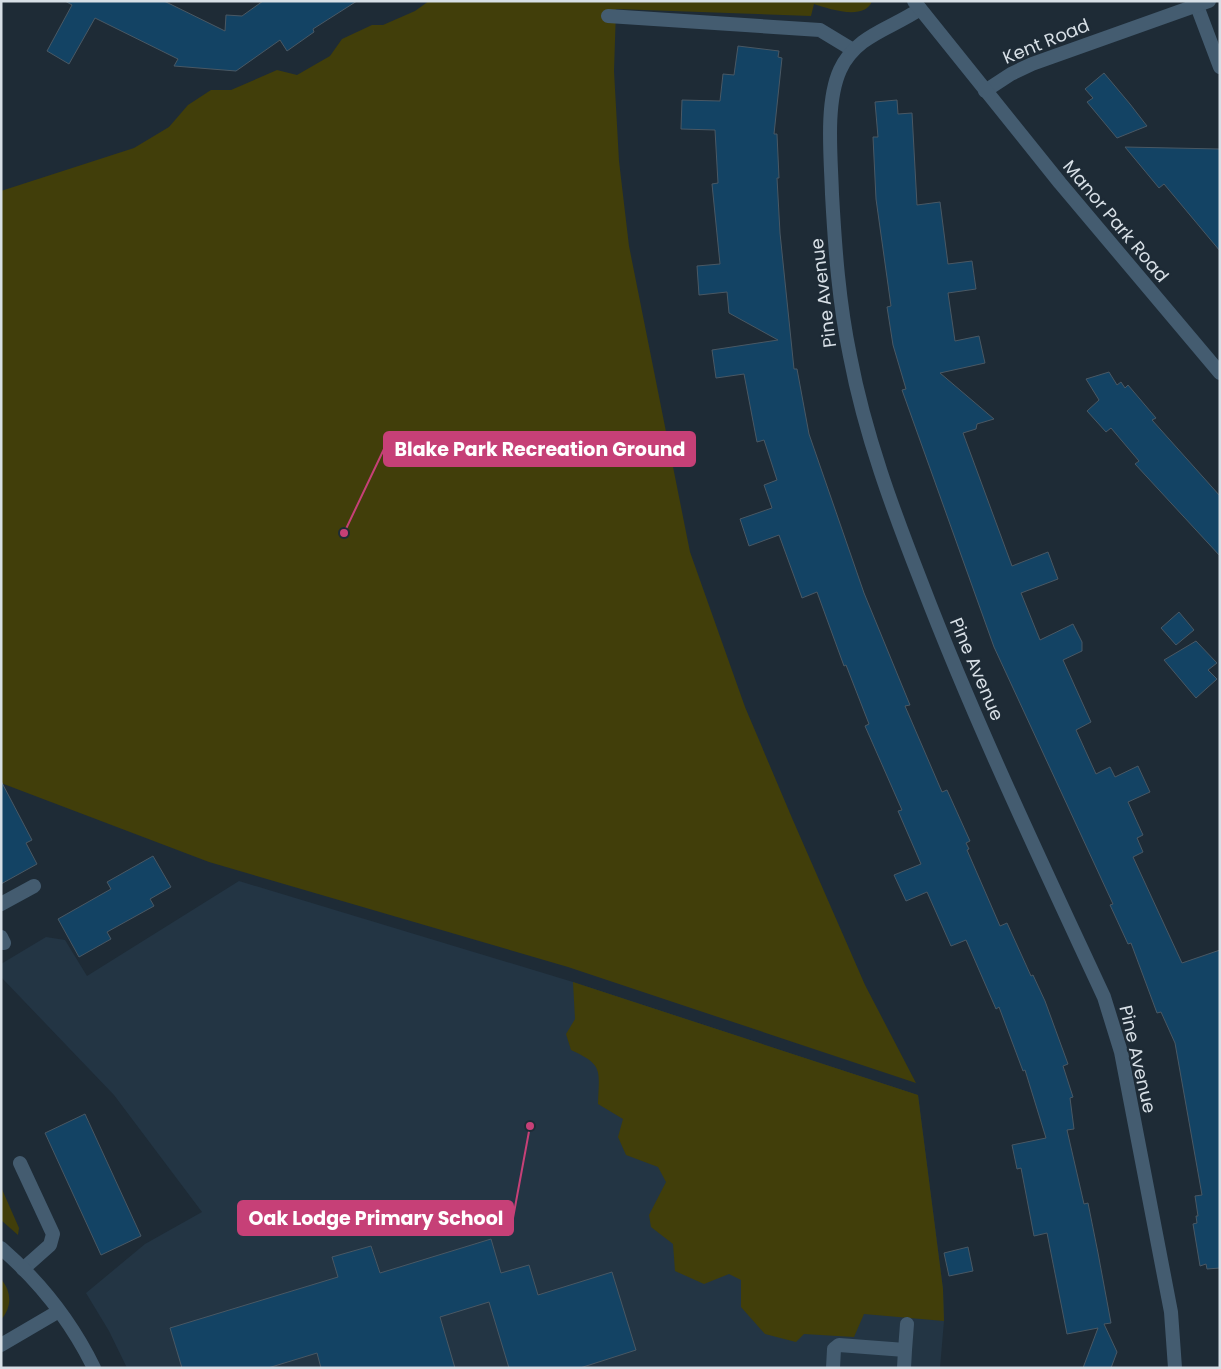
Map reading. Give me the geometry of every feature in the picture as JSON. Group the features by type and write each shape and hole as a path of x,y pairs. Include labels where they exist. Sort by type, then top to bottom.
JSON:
{"street":[{"path":"1203,3 1220,67"},
{"name":"Kent Road","path":"985,91 1011,74 1032,64 1203,3"},
{"name":"Manor Park Road","path":"917,5 1060,183 1220,373"},
{"name":"Pine Avenue","path":"917,5 905,19 863,40 853,50 838,76 831,126 835,246 840,295 852,366 865,419 889,498 933,612 994,758 1104,997 1121,1052 1171,1312 1175,1368"},
{"path":"608,16 820,30 853,50"},
{"path":"1,904 34,886"},
{"path":"20,1163 53,1234 50,1245 23,1269"},
{"path":"1,1248 23,1269 59,1311 80,1342 94,1368"},
{"path":"1,1345 59,1311"},
{"path":"904,1368 907,1324"},
{"path":"833,1368 834,1349 839,1345 905,1350"}],"shaded area":[{"path":"429,1 872,1 862,11 855,12 837,11 814,4 811,16 616,9 614,71 619,161 629,246 690,552 745,707 792,818 865,985 916,1083 568,967 209,862 1,783 1,191 134,148 169,127 188,105 211,90 231,90 277,70 297,75 330,56 342,39 372,25 383,25 415,11"},
{"path":"239,881 573,982 918,1095 943,1289 944,1321 940,1368 127,1368 109,1331 86,1293 145,1244 202,1212 114,1095 1,977 1,964 46,937 65,940 87,976"},
{"path":"573,982 918,1095 943,1289 944,1321 864,1314 854,1337 804,1334 796,1342 765,1334 741,1307 741,1280 729,1274 704,1284 675,1271 673,1244 651,1227 649,1215 666,1182 658,1167 626,1155 618,1137 623,1119 598,1104 599,1076 597,1070 589,1060 571,1050 566,1034 575,1019"},
{"path":"1,1187 19,1228 18,1235 1,1220"},
{"path":"1,1279 9,1294 9,1305 1,1320"}],"building":[{"path":"65,1 164,1 225,31 226,15 242,16 263,1 357,1 313,29 314,32 287,51 280,40 236,71 174,66 178,59 95,18 69,64 47,51 72,5"},
{"path":"738,46 779,51 778,57 782,58 774,134 777,134 780,233 794,369 797,369 809,434 864,593 910,705 905,706 942,792 947,790 970,841 966,843 969,849 967,850 1000,926 1007,923 1031,976 1033,975 1045,1001 1068,1064 1063,1066 1073,1097 1070,1098 1074,1129 1067,1130 1084,1204 1088,1203 1098,1253 1111,1323 1104,1324 1117,1352 1111,1368 1083,1368 1098,1328 1067,1334 1047,1233 1034,1236 1021,1168 1017,1169 1012,1145 1046,1138 1025,1070 1023,1071 999,1007 996,1009 966,940 951,946 927,892 906,901 894,875 921,864 898,811 902,810 865,726 869,724 846,665 844,666 817,592 802,598 779,535 749,546 740,519 772,508 764,485 777,480 764,440 757,442 744,374 716,378 712,350 778,340 729,313 727,292 699,295 697,266 720,264 712,184 718,183 715,130 681,129 682,100 720,101 723,74 734,75"},
{"path":"1104,73 1147,126 1117,138 1087,102 1093,98 1085,89"},
{"path":"897,100 898,114 912,113 917,205 940,202 948,264 972,261 976,289 948,293 955,341 979,336 985,363 940,373 994,419 977,424 976,429 963,433 1012,566 1048,552 1058,579 1021,593 1040,640 1073,624 1082,642 1082,651 1063,660 1091,722 1076,730 1096,774 1110,767 1115,777 1138,766 1150,792 1128,802 1143,835 1137,838 1143,852 1133,857 1182,963 1220,950 1220,1268 1207,1269 1206,1264 1200,1266 1193,1224 1197,1223 1196,1216 1198,1216 1195,1196 1202,1195 1175,1043 1161,1012 1157,1013 1131,943 1128,944 1110,905 1113,904 994,647 902,390 906,389 893,345 887,307 891,306 876,199 873,137 878,137 875,102"},
{"path":"1125,147 1220,149 1220,251 1164,184 1159,188"},
{"path":"1109,372 1117,385 1121,382 1125,388 1128,385 1156,418 1152,420 1220,496 1220,556 1135,464 1139,461 1111,428 1106,432 1087,411 1099,400 1086,379"},
{"path":"1179,612 1194,630 1176,645 1161,628"},
{"path":"1196,641 1217,663 1208,670 1217,679 1196,698 1164,660"},
{"path":"1,781 32,840 26,843 37,864 1,884"},
{"path":"153,856 171,887 150,899 154,906 107,932 111,939 79,957 58,919 111,889 107,882"},
{"path":"85,1114 141,1236 101,1255 45,1133"},
{"path":"491,1239 501,1273 529,1265 538,1295 612,1272 636,1350 580,1368 509,1368 489,1302 440,1317 455,1368 321,1368 317,1353 268,1368 182,1368 170,1328 338,1277 332,1257 371,1246 380,1273"},
{"path":"968,1247 973,1271 949,1276 944,1253"}],"place":[{"name":"Blake Park Recreation Ground","path":"344,533"},
{"name":"Oak Lodge Primary School","path":"530,1126"}]}
